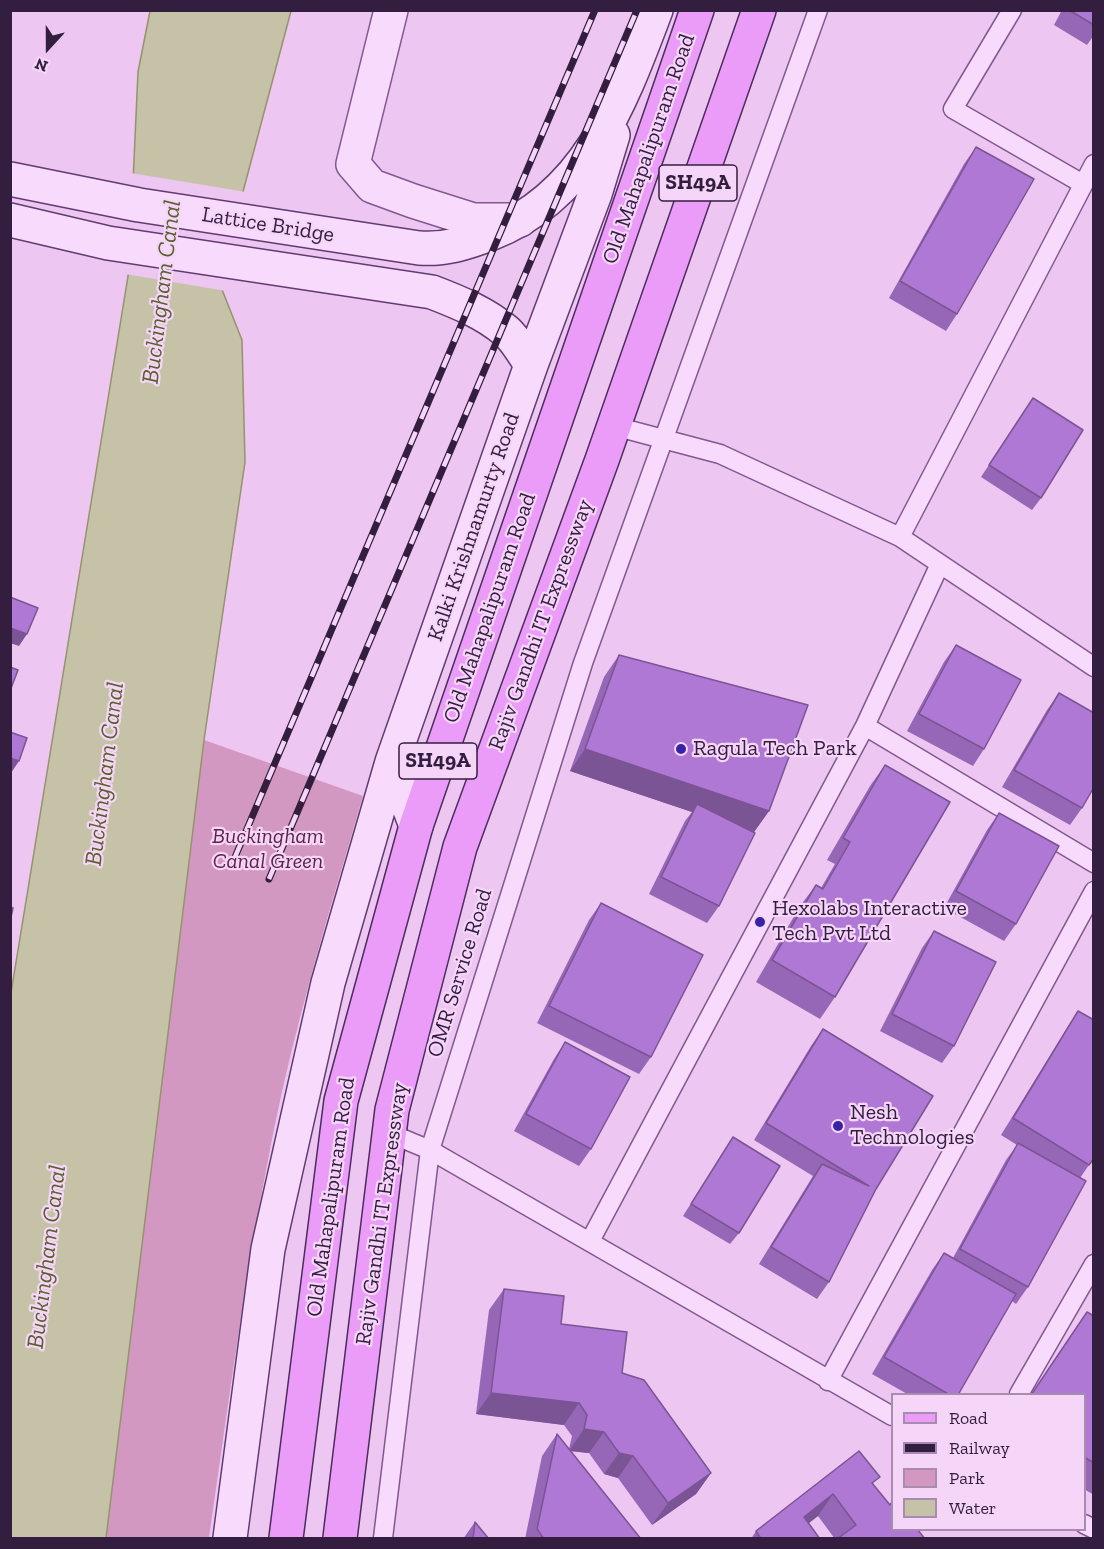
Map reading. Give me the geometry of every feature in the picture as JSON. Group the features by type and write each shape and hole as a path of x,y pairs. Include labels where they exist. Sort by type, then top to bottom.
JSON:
{"main road":[{"path":"391,10 353,164 372,186 472,220 520,220 542,206 571,179 598,142 624,93 657,10"},
{"name":"Old Mahapalipuram Road","path":"286,1539 341,1101 416,826 697,10"},
{"name":"Rajiv Gandhi IT Expressway","path":"340,1539 392,1110 460,847 614,426 759,10"},
{"name":"Kalki Krishnamurty Road","path":"230,1539 268,1249 328,983 392,762 531,365 595,194 624,93"},
{"name":"Lattice Bridge","path":"10,179 139,205 419,248 436,249 459,245 496,232 520,220"},
{"name":"Lattice Bridge","path":"10,220 108,243 432,292 483,315 507,332 531,365"},
{"path":"392,762 416,826"}],"lane":[{"name":"OMR Service Road","path":"383,1539 430,1150 583,663 818,10"},
{"path":"1012,10 952,109 1083,184"},
{"path":"900,537 1094,165"},
{"path":"614,426 720,454 900,537 1094,667"},
{"path":"590,1241 865,726 940,564"},
{"path":"865,726 1094,863"},
{"path":"828,1381 1094,891"},
{"path":"389,1133 430,1150 891,1415"},
{"path":"1020,1393 1094,1264"}],"green space":[{"name":"Buckingham Canal Green","path":"204,740 363,796 302,1009 272,1139 230,1388 209,1538 106,1538"}],"water":[{"name":"Buckingham Canal","path":"150,11 291,11 219,282 242,340 245,462 204,740 106,1538 11,1538 11,993 129,270 138,72"}],"pier":[{"path":"131,173 246,192 222,282 226,291 125,274"}],"building":[{"path":"1069,10 1094,10 1094,25"},
{"path":"976,147 1034,179 957,314 900,281"},
{"path":"1033,398 1083,430 1041,498 989,465"},
{"path":"10,597 38,608 27,634 10,628"},
{"path":"956,645 1021,680 984,749 919,714"},
{"name":"Ragula Tech Park","path":"619,655 808,705 769,811 585,749"},
{"path":"10,667 18,670 10,691"},
{"path":"1059,693 1094,713 1094,787 1082,808 1014,770"},
{"path":"10,732 27,738 19,761 10,758"},
{"path":"885,765 950,802 835,997 772,960 816,885 823,889 850,842 843,838"},
{"path":"697,804 755,833 719,906 661,877"},
{"path":"999,813 1059,846 1016,924 956,891"},
{"path":"601,903 703,955 651,1057 549,1006"},
{"path":"934,931 996,962 954,1046 892,1014"},
{"path":"1078,1011 1094,1020 1094,1158 1089,1165 1013,1118"},
{"name":"Nesh Technologies","path":"823,1029 933,1096 876,1189 829,1282 771,1247 822,1164 869,1186 766,1123"},
{"path":"565,1042 630,1077 591,1149 526,1114"},
{"path":"733,1137 780,1166 739,1233 691,1204"},
{"path":"1018,1143 1086,1181 1028,1287 960,1249"},
{"path":"944,1253 1016,1294 959,1393 947,1393 884,1357"},
{"path":"504,1289 564,1296 561,1324 627,1332 622,1373 644,1380 711,1473 668,1503 633,1456 619,1453 604,1432 584,1429 587,1415 579,1403 491,1393"},
{"path":"1087,1312 1094,1316 1094,1463 1086,1458 1086,1393 1032,1393"},
{"path":"557,1434 641,1539 544,1539 537,1529"},
{"path":"859,1451 880,1477 872,1483 890,1505 891,1504 891,1531 919,1531 925,1539 837,1539 856,1525 833,1494 804,1517 820,1539 761,1539 756,1531"},
{"path":"475,1522 489,1539 473,1539"}],"railway":[{"path":"235,857 595,10"},
{"path":"269,879 637,10"}],"place":[{"name":"Ragula Tech Park","path":"681,749"},
{"name":"Hexolabs Interactive Tech Pvt Ltd","path":"760,922"},
{"name":"Nesh Technologies","path":"838,1126"}]}
